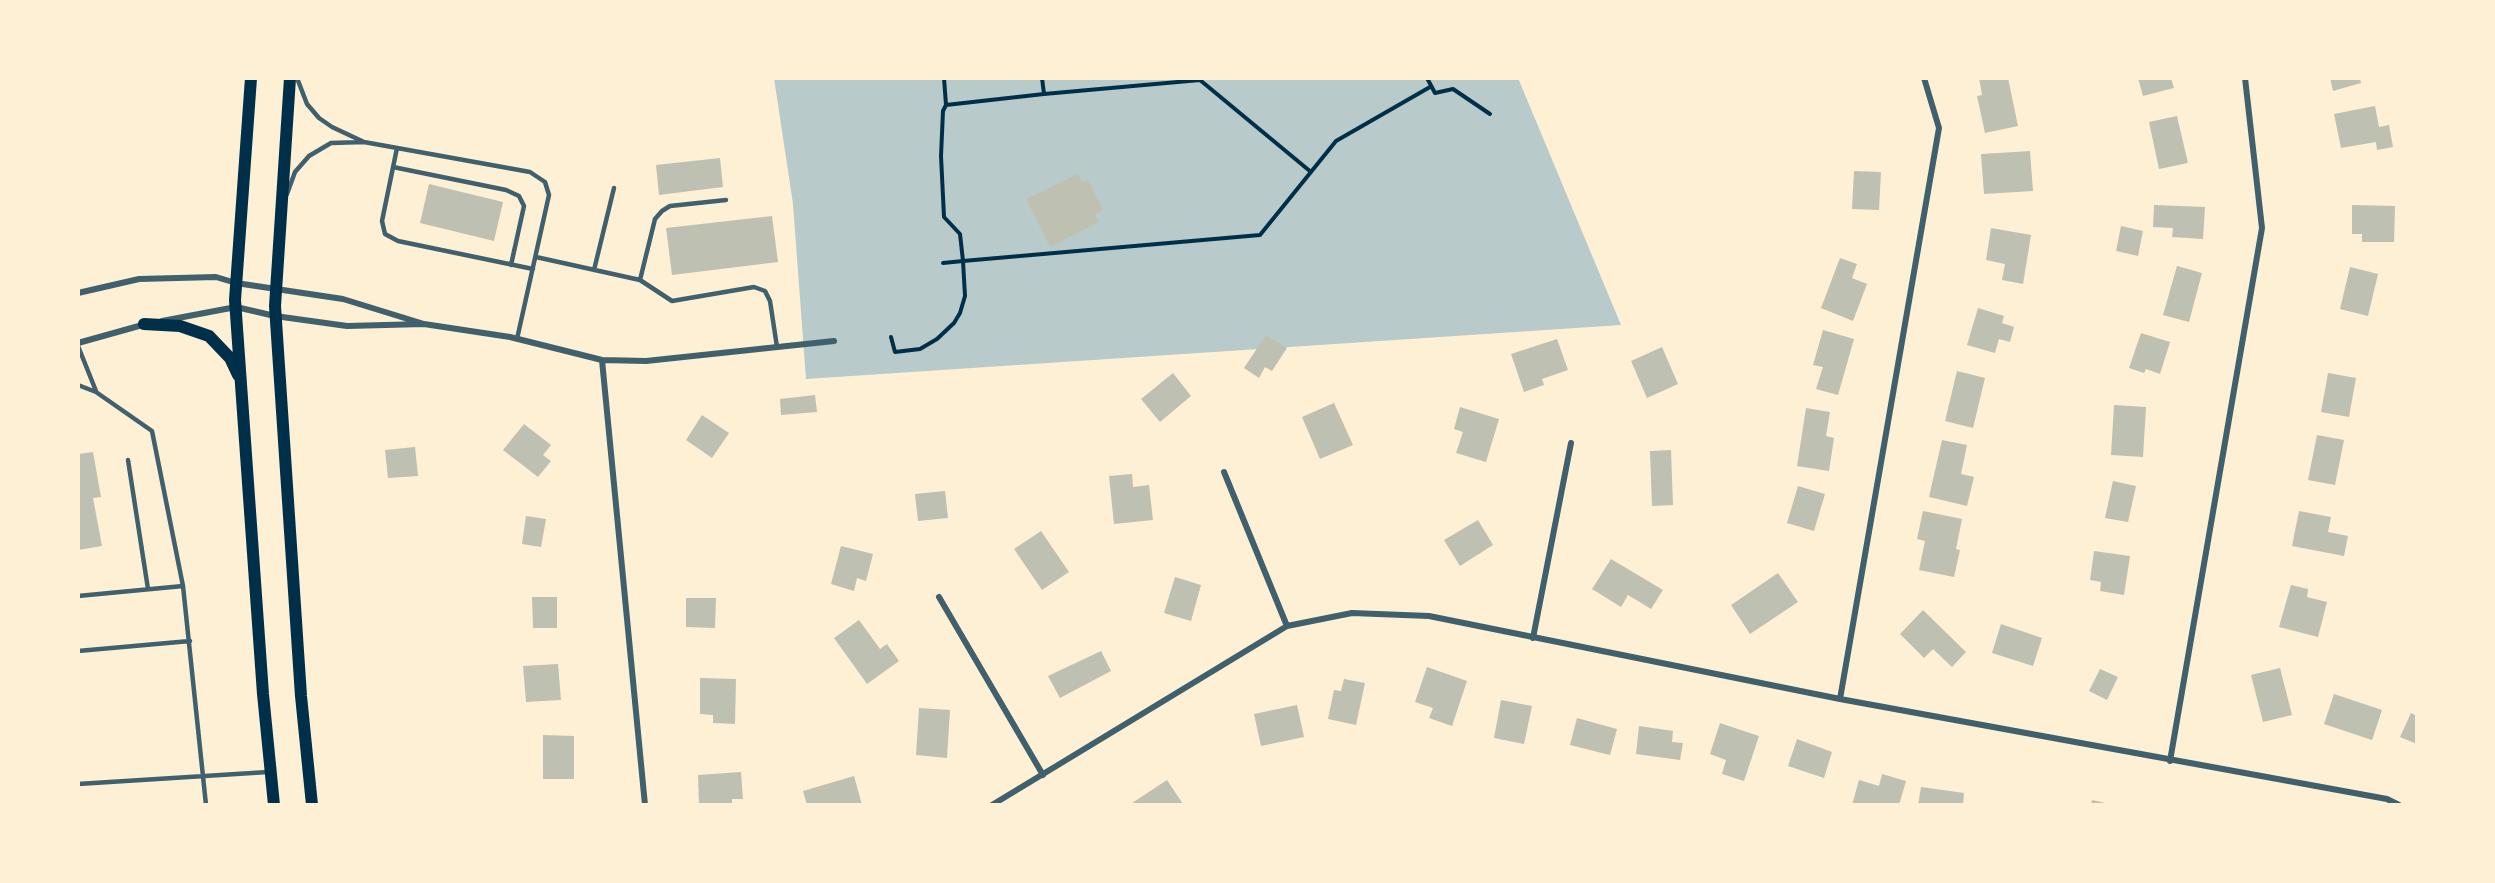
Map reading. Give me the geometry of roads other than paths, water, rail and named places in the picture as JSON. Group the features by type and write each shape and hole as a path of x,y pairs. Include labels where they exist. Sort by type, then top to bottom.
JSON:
{"main road":[{"path":"251,78 236,307 274,805"},
{"path":"290,78 275,316 301,696 312,805"},
{"path":"144,324 180,326 208,336 230,358 240,381"}],"street":[{"path":"1840,699 1939,128 1924,78"},
{"path":"2170,761 2262,228 2246,78"},
{"path":"78,293 139,279 216,278 343,299 424,324 517,339 602,360 646,362 834,341"},
{"path":"78,345 144,324 236,307 275,316 347,326 424,324"},
{"path":"602,360 645,805"},
{"path":"1533,638 1571,443"},
{"path":"1224,472 1287,626"},
{"path":"939,597 1042,775"},
{"path":"992,805 1287,626 1352,613 1429,616 1840,699 2387,799 2399,805"}],"lane":[{"path":"297,78 307,104 319,118 364,142"},
{"path":"281,211 295,172 309,156 331,143 364,142 530,172 545,182 549,195 517,339"},
{"path":"398,148 382,220 385,234 398,241 533,269"},
{"path":"393,167 506,190 519,196 524,206 512,265"},
{"path":"594,270 614,188"},
{"path":"640,280 655,219 662,211 670,206 726,201"},
{"path":"536,257 640,280 672,301 754,287 765,291 770,301 777,347"},
{"path":"78,345 96,392"},
{"path":"78,385 96,392 152,431 183,586 206,805"},
{"path":"128,460 148,589"},
{"path":"78,596 183,586"},
{"path":"78,651 190,641"},
{"path":"78,784 271,772"}]}
